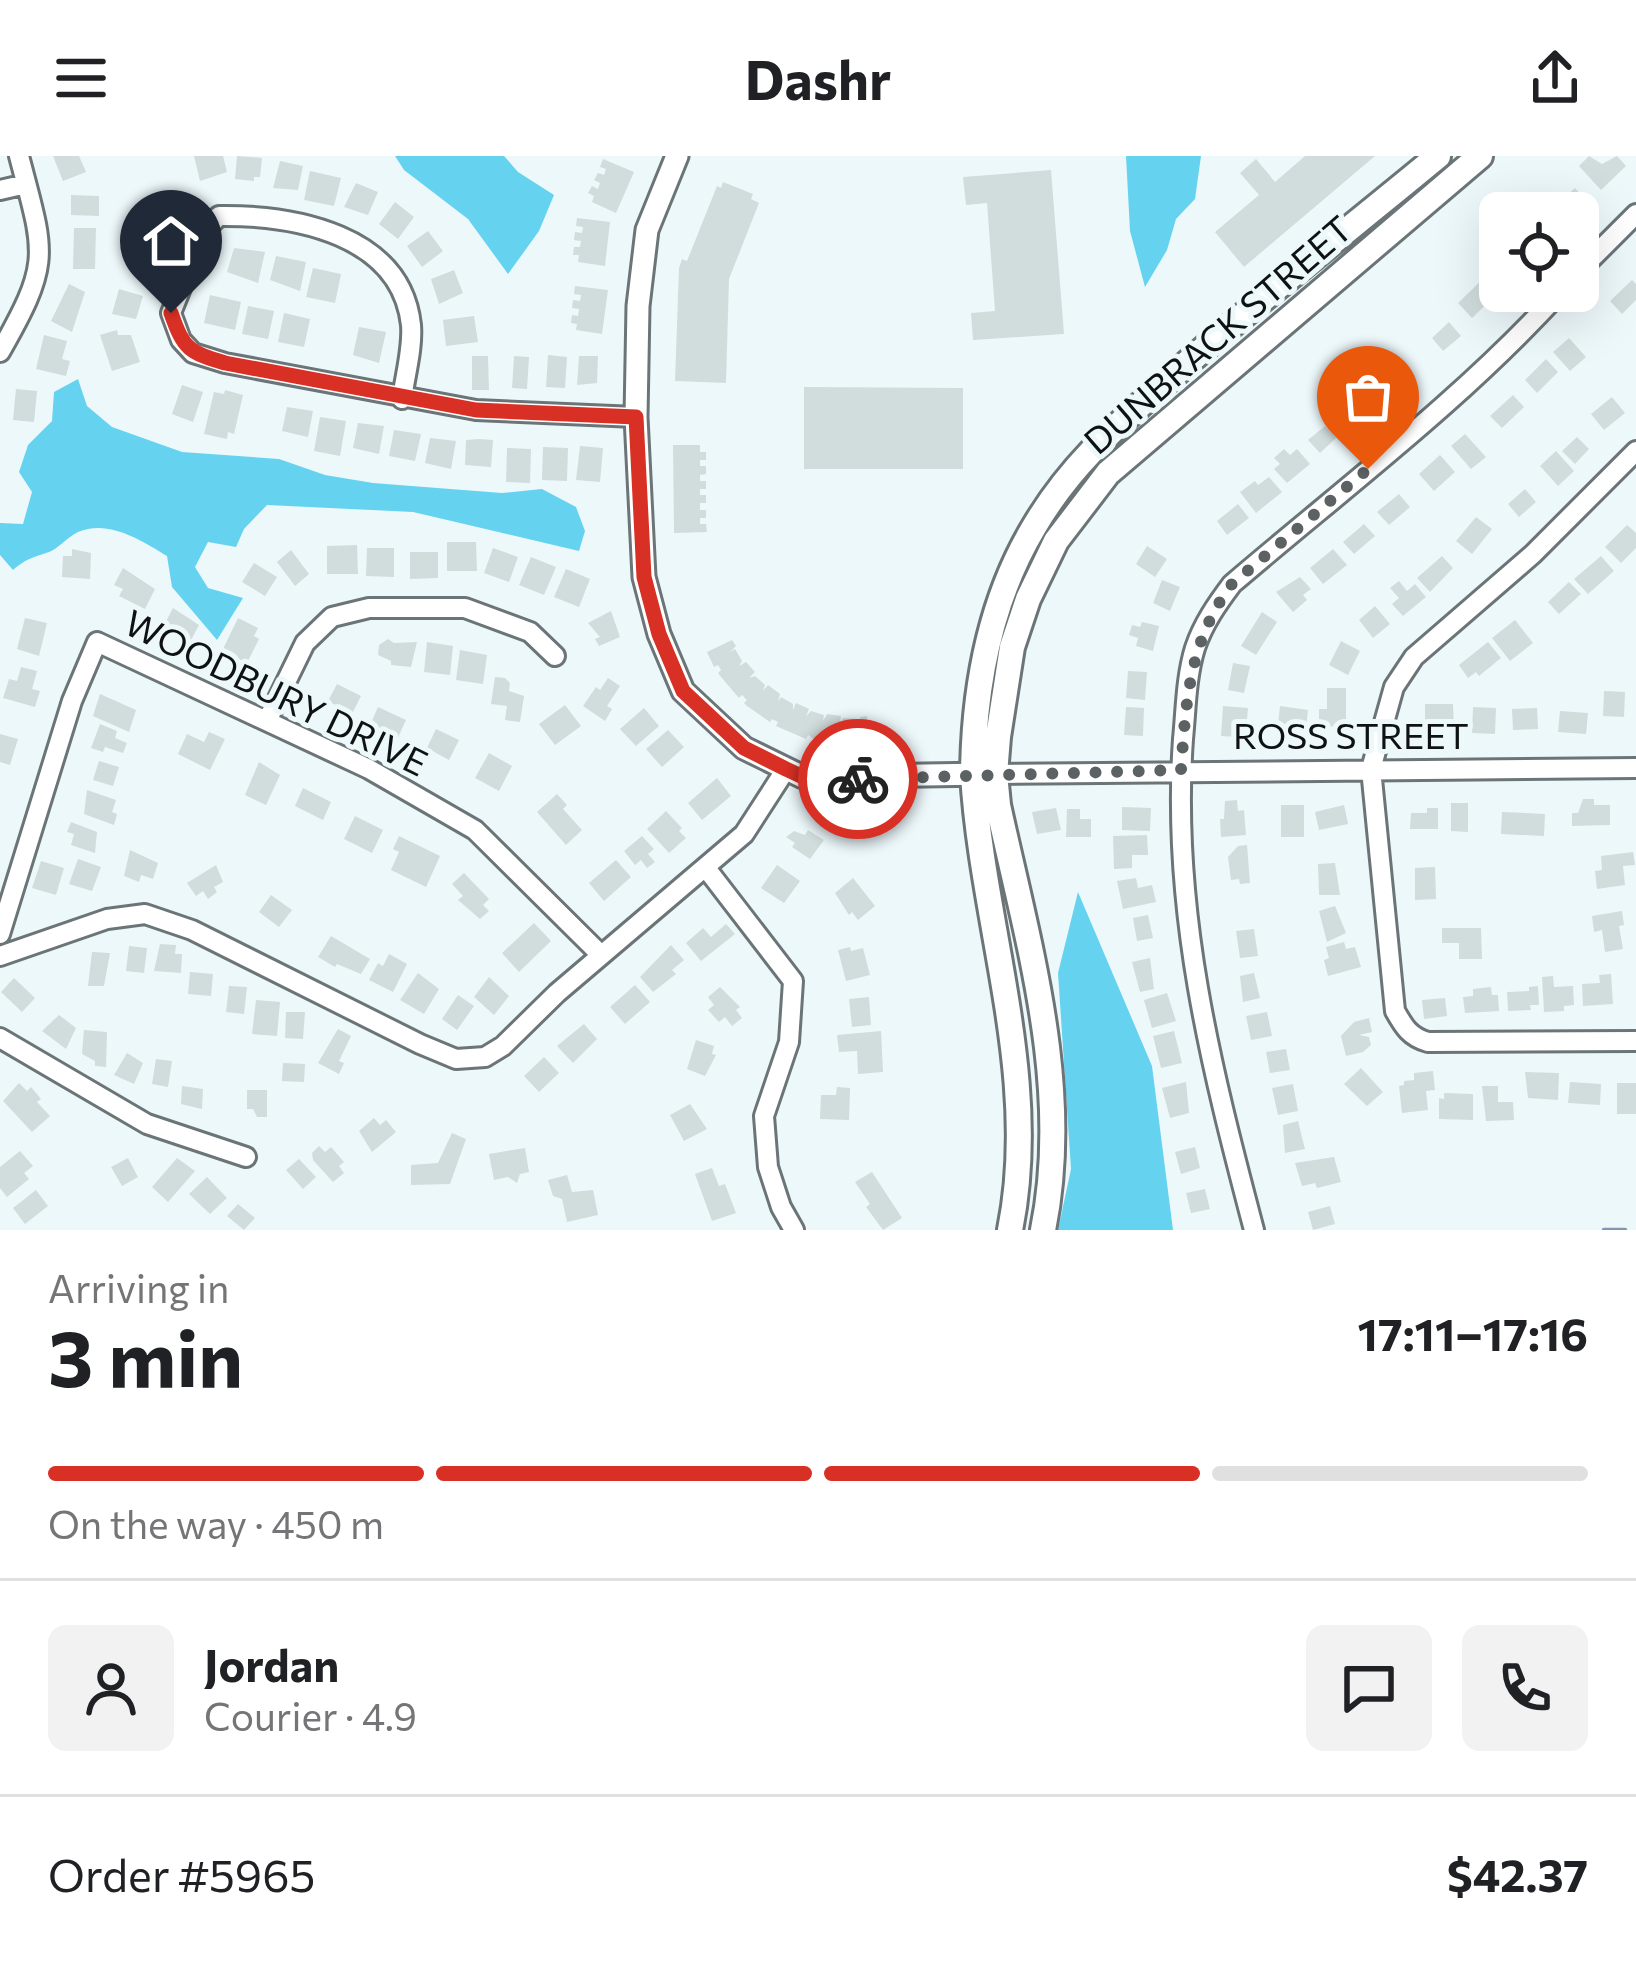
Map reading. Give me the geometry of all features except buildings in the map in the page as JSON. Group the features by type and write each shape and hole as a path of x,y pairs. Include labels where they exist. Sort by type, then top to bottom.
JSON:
{"main road":[{"name":"DUNBRACK STREET","path":"1010,1230 1021,1154 1014,1050 984,774 974,730 987,641 1004,591 1033,528 1085,454 1212,341 1438,156"},
{"name":"DUNBRACK STREET","path":"1042,1230 1048,1202 1050,1056 998,806 984,774 1012,647 1028,599 1056,541 1108,473 1480,156"}],"street":[{"path":"0,352 32,296 40,269 41,242 19,156"},
{"path":"677,156 646,230 638,306 636,417 644,577 659,634 683,691 744,748 803,777 984,774"},
{"path":"0,190 26,184"},
{"path":"1599,251 1636,214"},
{"path":"402,399 411,326 401,292 381,259 334,233 260,215 220,216 204,231 171,313 181,340 193,353 402,399 476,410 636,417"},
{"path":"1254,1230 1201,1007 1178,812 1187,687 1196,647 1214,608 1232,584 1425,422 1542,312"},
{"path":"1636,451 1533,554 1414,657 1394,687 1371,769 1395,1011 1415,1039 1636,1041"},
{"path":"267,721 305,644 332,617 369,608 465,608 530,632 555,656"},
{"name":"WOODBURY DRIVE","path":"0,934 72,701 98,642 368,769 475,830 601,955"},
{"name":"ROSS STREET","path":"984,774 1636,768"},
{"path":"0,956 106,919 146,914 179,924 456,1059 485,1057 744,834 786,769"},
{"path":"706,868 793,981 789,1042 764,1116 768,1167 794,1230"},
{"path":"0,1038 146,1124 247,1157"}],"shaded area":[{"path":"395,156 504,156 518,172 554,195 539,231 508,274 468,219 404,170"},
{"path":"1126,156 1201,156 1195,199 1176,219 1167,250 1145,287 1130,231"},
{"path":"78,379 87,406 112,427 182,452 279,459 325,475 373,483 502,493 542,489 576,507 585,531 579,551 413,512 267,505 244,529 236,547 208,542 195,567 208,588 243,598 217,640 172,587 167,556 124,533 101,528 78,532 13,570 0,555 0,523 23,524 32,492 19,472 28,445 52,421 54,392"},
{"path":"1078,892 1152,1066 1173,1230 1058,1230 1071,1169 1058,973"}],"waterway":[{"path":"1604,1230 1625,1230"}],"way so far":[{"path":"858,779 1181,770 1187,687 1196,647 1214,608 1232,584 1368,469"}],"route":[{"path":"171,313 181,340 193,353 225,363 476,410 636,417 644,577 659,634 683,691 744,748 803,777 858,779"}]}
